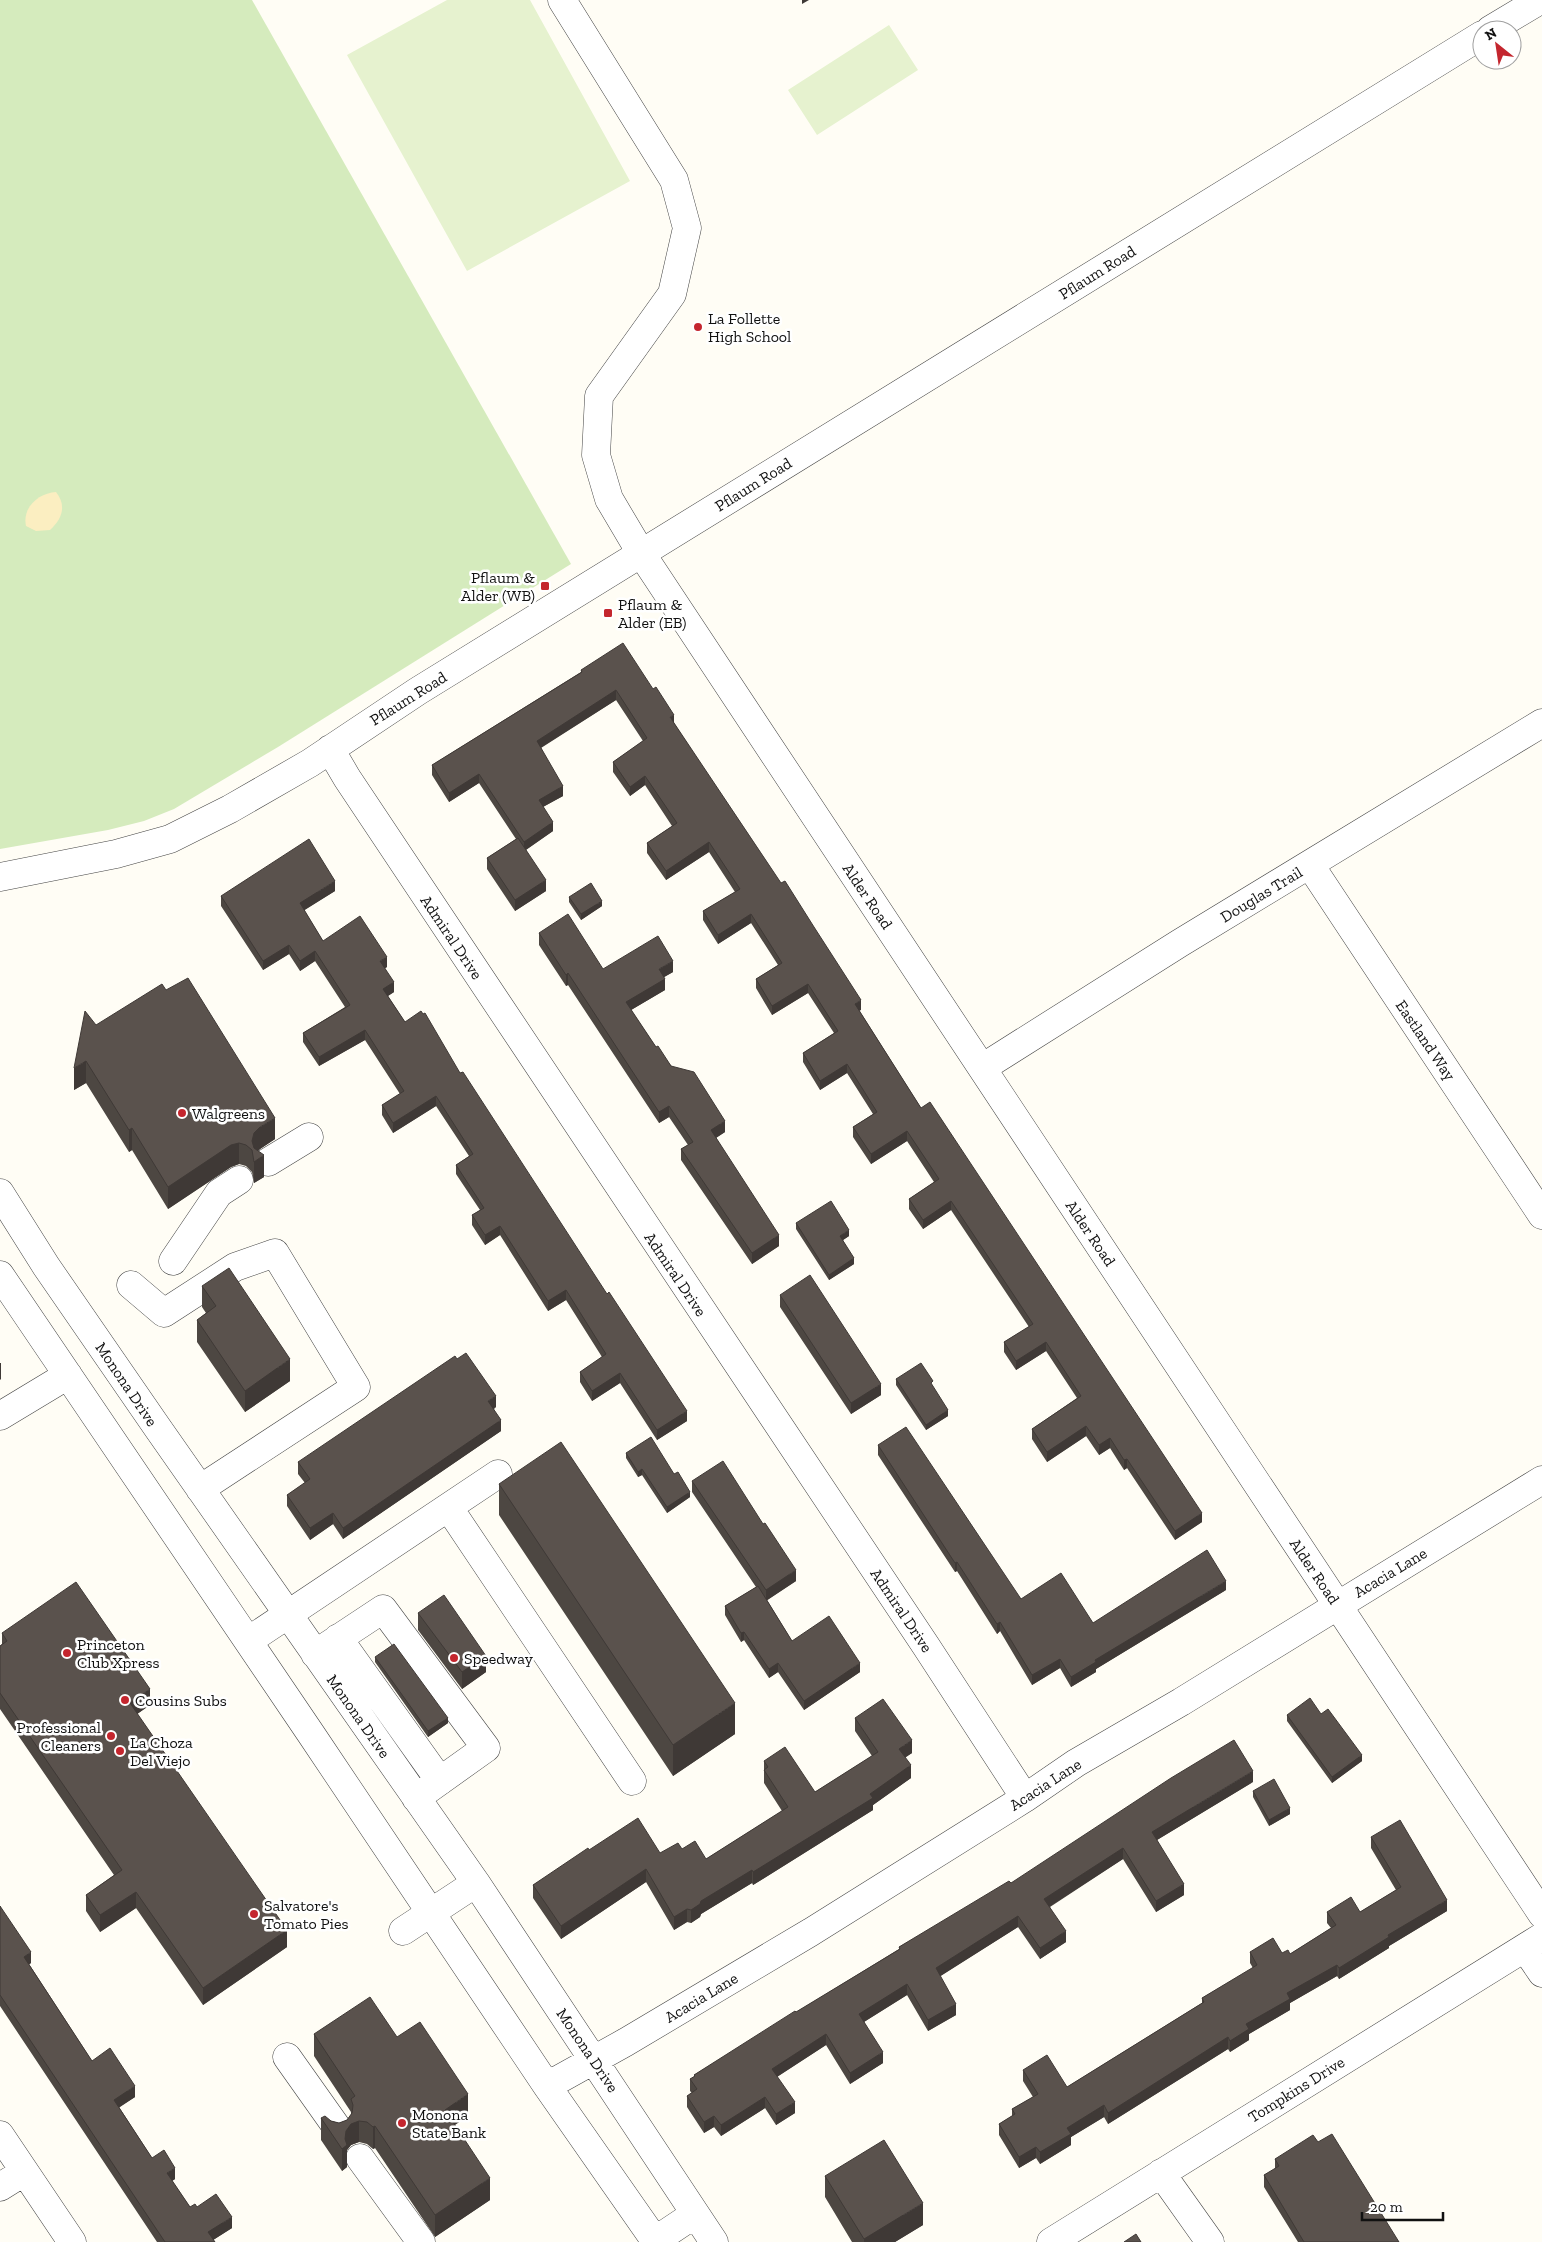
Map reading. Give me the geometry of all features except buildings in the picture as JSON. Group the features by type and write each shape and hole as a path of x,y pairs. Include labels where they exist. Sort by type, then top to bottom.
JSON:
{"street":[{"name":"Alder Road","path":"562,0 674,180 687,228 672,294 599,396 596,455 609,499 641,553 1542,1914"},
{"path":"1507,20 1540,0"},
{"name":"Pflaum Road","path":"0,877 116,854 170,840 230,809 310,763 380,715 1472,41"},
{"name":"Douglas Trail","path":"982,1068 1180,943 1542,723"},
{"name":"Admiral Drive","path":"330,748 347,778 926,1646 1025,1798"},
{"name":"Eastland Way","path":"1310,865 1542,1214"},
{"path":"268,1162 309,1137"},
{"path":"173,1260 219,1193 239,1180"},
{"name":"Monona Drive","path":"0,1193 46,1266 476,1883 714,2242"},
{"path":"131,1285 164,1313 235,1267 275,1252 356,1387 200,1489"},
{"path":"0,1275 654,2242 695,2214"},
{"path":"0,1416 68,1375"},
{"path":"248,1641 498,1474"},
{"name":"Acacia Lane","path":"547,2086 810,1932 1025,1798 1076,1764 1181,1702 1337,1604 1542,1480"},
{"path":"449,1508 632,1781"},
{"path":"315,1654 383,1609 486,1748 416,1798"},
{"path":"338,1638 440,1781"},
{"path":"403,1931 476,1883"},
{"path":"1533,1942 1542,1973"},
{"name":"Tompkins Drive","path":"1051,2242 1533,1942"},
{"path":"286,2057 338,2129"},
{"path":"0,2135 72,2242"},
{"path":"360,2158 421,2242"},
{"path":"0,2187 24,2172"},
{"path":"1161,2173 1210,2242"}],"green space":[{"path":"0,0 252,0 571,564 278,747 174,809 144,821 108,830 0,849"},
{"path":"447,0 530,0 630,181 467,271 347,55"},
{"path":"889,25 918,70 817,135 788,90"}],"sand":[{"path":"56,492 61,502 62,512 54,526 50,530 36,531 26,526 25,519 33,502 44,495"}],"place":[{"name":"La Follette High School","path":"698,327"},
{"name":"Pflaum & Alder (WB)","path":"545,586"},
{"name":"Pflaum & Alder (EB)","path":"608,613"},
{"name":"Walgreens","path":"182,1113"},
{"name":"Princeton Club Xpress","path":"67,1653"},
{"name":"Speedway","path":"454,1658"},
{"name":"Cousins Subs","path":"125,1700"},
{"name":"Professional Cleaners","path":"111,1736"},
{"name":"La Choza Del Viejo","path":"120,1751"},
{"name":"Salvatore's Tomato Pies","path":"254,1914"},
{"name":"Monona State Bank","path":"402,2123"}]}
